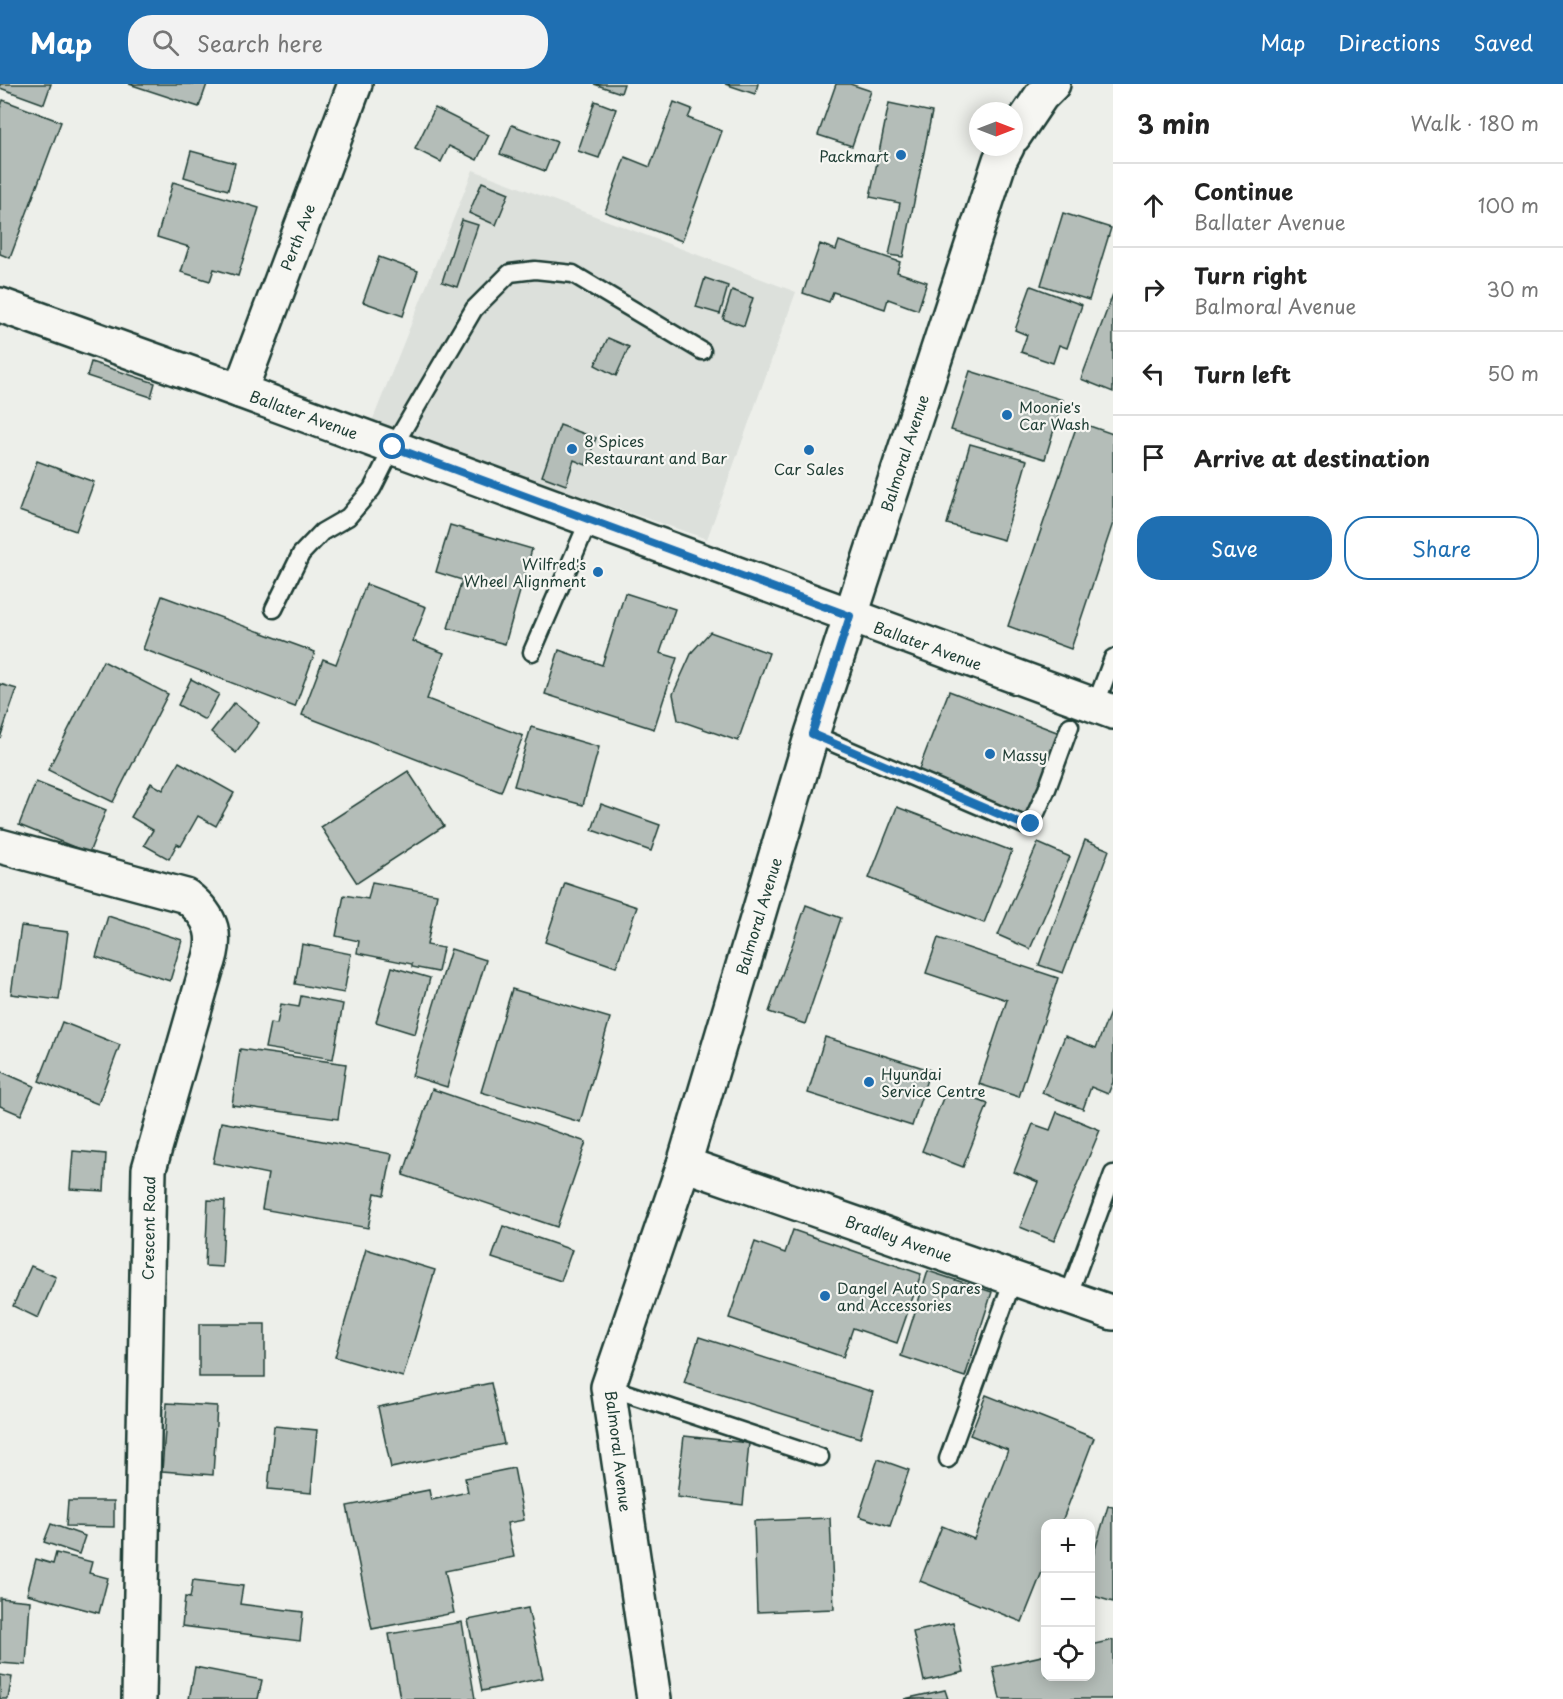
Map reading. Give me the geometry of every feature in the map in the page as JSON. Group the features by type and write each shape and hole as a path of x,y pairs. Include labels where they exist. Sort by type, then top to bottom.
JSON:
{"street":[{"name":"Perth Ave","path":"240,391 355,84"},
{"path":"1023,123 1041,96 1053,84"},
{"name":"Balmoral Avenue","path":"654,1699 608,1388 684,1164 812,734 996,171 1003,156"},
{"name":"Ballater Avenue","path":"0,306 240,391 1104,709"},
{"name":"Crescent Road","path":"0,846 186,896 200,906 209,920 213,937 212,954 149,1170 139,1699"},
{"name":"Bradley Avenue","path":"684,1164 1113,1313"}],"lane":[{"path":"274,609 301,554 322,532 348,517 372,489 393,447 474,309 510,273 535,270 573,274 702,351"},
{"path":"532,652 589,520"},
{"path":"1104,709 1113,658"},
{"path":"812,734 1024,825 1031,824 1071,726"},
{"path":"1068,1297 1113,1174"},
{"path":"948,1460 1014,1277"},
{"path":"608,1388 820,1457"}],"shaded area":[{"path":"473,170 796,292 707,539 371,424"}],"building":[{"path":"0,84 51,84 44,104 0,88"},
{"path":"129,84 207,84 199,107"},
{"path":"594,84 624,84 621,93"},
{"path":"725,84 758,84 755,94"},
{"path":"836,84 850,84 871,91 852,146 818,135"},
{"path":"3,100 61,122 10,258 0,254 0,109"},
{"path":"595,101 616,109 599,158 578,151"},
{"path":"674,102 692,109 688,118 722,131 682,241 605,212 625,157 650,167"},
{"name":"Packmart","path":"889,103 932,112 903,257 889,255 900,203 870,197"},
{"path":"435,108 489,135 477,160 449,146 441,162 415,149"},
{"path":"512,125 557,142 545,171 500,154"},
{"path":"191,151 235,163 228,190 184,177"},
{"path":"173,182 259,208 238,276 214,269 210,281 181,272 189,247 157,237"},
{"path":"482,182 509,193 496,225 469,213"},
{"path":"1063,213 1111,228 1089,300 1041,285"},
{"path":"462,220 478,225 457,287 442,282"},
{"path":"839,241 900,262 897,272 927,282 918,310 888,299 885,309 833,292 829,302 803,293 820,244 836,250"},
{"path":"379,257 418,271 403,316 363,302"},
{"path":"705,278 728,286 720,314 696,307"},
{"path":"1031,286 1082,305 1067,348 1059,345 1053,363 1021,352 1027,335 1015,330"},
{"path":"732,290 753,298 744,326 723,319"},
{"path":"1113,294 1113,392 1081,379"},
{"path":"608,338 629,347 616,376 595,365"},
{"path":"91,362 155,383 151,397 87,376"},
{"name":"Moonie's Car Wash","path":"970,371 1063,400 1045,459 951,430"},
{"path":"1078,422 1113,434 1113,523 1071,649 1008,626"},
{"name":"8 Spices Restaurant and Bar","path":"560,425 596,438 586,465 574,460 566,485 542,476"},
{"path":"970,444 1027,460 1004,540 947,524"},
{"path":"37,461 94,482 76,531 19,511"},
{"path":"450,525 532,549 505,644 448,628 462,580 436,572"},
{"path":"366,584 426,607 413,641 444,653 427,699 523,736 501,792 302,715 323,659 336,664"},
{"path":"625,593 675,609 660,653 677,658 654,729 545,694 559,650 602,665"},
{"path":"162,596 315,652 295,707 143,649"},
{"path":"710,632 769,653 738,741 678,720 673,694 692,652"},
{"path":"103,661 168,694 113,802 48,770"},
{"path":"191,679 219,694 205,720 178,705"},
{"path":"0,684 17,689 0,738"},
{"name":"Massy","path":"949,691 1062,734 1031,817 917,774"},
{"path":"234,703 259,723 236,753 211,732"},
{"path":"531,727 599,747 583,805 514,786"},
{"path":"179,762 234,793 216,826 198,816 181,846 177,844 169,859 144,845 153,830 131,817 151,783 163,790"},
{"path":"408,771 444,826 357,883 321,827"},
{"path":"36,782 106,810 89,853 19,825"},
{"path":"601,804 660,825 651,851 592,830"},
{"path":"897,807 1012,851 984,923 869,878"},
{"path":"1085,840 1109,850 1063,973 1039,965"},
{"path":"1038,843 1070,857 1030,949 998,935"},
{"path":"372,882 437,894 427,945 443,948 438,972 412,967 412,964 357,953 359,941 336,936 344,895 368,899"},
{"path":"565,883 637,907 616,967 545,942"},
{"path":"806,905 841,918 805,1024 769,1012"},
{"path":"108,916 182,940 170,981 96,957"},
{"path":"21,926 68,932 59,1000 11,994"},
{"path":"938,938 1058,978 1019,1097 979,1084 1007,1000 926,973"},
{"path":"302,944 351,954 344,993 295,984"},
{"path":"451,949 486,960 447,1087 412,1076"},
{"path":"392,967 430,978 415,1034 376,1022"},
{"path":"512,989 610,1018 580,1122 481,1092"},
{"path":"301,996 343,1004 333,1059 265,1048 270,1023 277,1024 281,1004 299,1007"},
{"path":"1113,1005 1113,1082 1108,1094 1091,1087 1083,1109 1042,1093 1065,1036 1096,1048"},
{"path":"62,1022 120,1045 98,1104 39,1081"},
{"name":"Hyundai Service Centre","path":"825,1037 930,1070 912,1126 808,1093"},
{"path":"240,1049 346,1064 338,1119 232,1105"},
{"path":"0,1071 34,1086 21,1115 0,1106"},
{"path":"947,1088 988,1104 963,1167 922,1151"},
{"path":"432,1089 586,1142 557,1227 403,1175"},
{"path":"1057,1112 1100,1130 1054,1241 1020,1227 1038,1182 1014,1172 1033,1124 1050,1130"},
{"path":"221,1122 392,1154 384,1195 375,1193 368,1228 262,1209 268,1174 213,1163"},
{"path":"73,1151 106,1154 104,1191 70,1189"},
{"path":"208,1200 225,1201 222,1267 205,1266"},
{"path":"503,1226 572,1250 561,1281 492,1258"},
{"name":"Dangel Auto Spares and Accessories","path":"793,1230 921,1274 897,1343 853,1328 843,1357 729,1318 755,1242 785,1253"},
{"path":"366,1249 435,1270 403,1377 335,1357"},
{"path":"31,1266 56,1277 38,1318 13,1306"},
{"path":"928,1271 992,1292 965,1377 901,1356"},
{"path":"199,1324 265,1324 265,1377 199,1377"},
{"path":"699,1337 873,1392 860,1438 684,1383"},
{"path":"491,1383 504,1444 391,1468 378,1407"},
{"path":"986,1395 1094,1438 1063,1519 1041,1519 1041,1574 1022,1622 920,1581 942,1526 974,1539 1008,1450 970,1435"},
{"path":"167,1403 217,1406 213,1475 162,1471"},
{"path":"274,1426 317,1430 311,1493 268,1489"},
{"path":"684,1436 749,1443 743,1505 677,1497"},
{"path":"878,1459 909,1470 890,1526 859,1516"},
{"path":"514,1468 524,1520 507,1523 514,1557 445,1571 454,1613 372,1629 347,1506 429,1490 431,1500 468,1492 465,1478"},
{"path":"68,1501 114,1501 114,1527 66,1526"},
{"path":"1108,1506 1113,1507 1113,1602 1095,1597 1095,1549"},
{"path":"830,1518 834,1609 757,1612 754,1521"},
{"path":"51,1524 85,1536 79,1554 44,1542"},
{"path":"56,1553 92,1562 89,1573 108,1578 99,1613 27,1594 36,1559 53,1564"},
{"path":"193,1580 243,1586 240,1604 303,1612 300,1641 182,1626 185,1597 190,1598"},
{"path":"0,1598 30,1601 26,1665 0,1663"},
{"path":"528,1608 543,1678 482,1691 468,1620"},
{"path":"462,1622 475,1699 400,1699 389,1634"},
{"path":"953,1623 964,1672 924,1681 913,1632"},
{"path":"1113,1640 1113,1699 1000,1699 993,1667 1041,1656 1041,1681 1095,1681 1095,1644"},
{"path":"195,1667 262,1680 258,1699 189,1699"},
{"path":"0,1675 12,1677 8,1699 0,1699"},
{"path":"945,1690 948,1699 904,1699"}],"place":[{"name":"Packmart","path":"901,155"},
{"name":"Moonie's Car Wash","path":"1007,415"},
{"name":"8 Spices Restaurant and Bar","path":"572,449"},
{"name":"Car Sales","path":"809,450"},
{"name":"Wilfred's Wheel Alignment","path":"598,572"},
{"name":"Massy","path":"990,754"},
{"name":"Hyundai Service Centre","path":"869,1082"},
{"name":"Dangel Auto Spares and Accessories","path":"825,1296"}],"route":[{"path":"393,447 850,616 812,734 1024,825 1031,824"}]}
